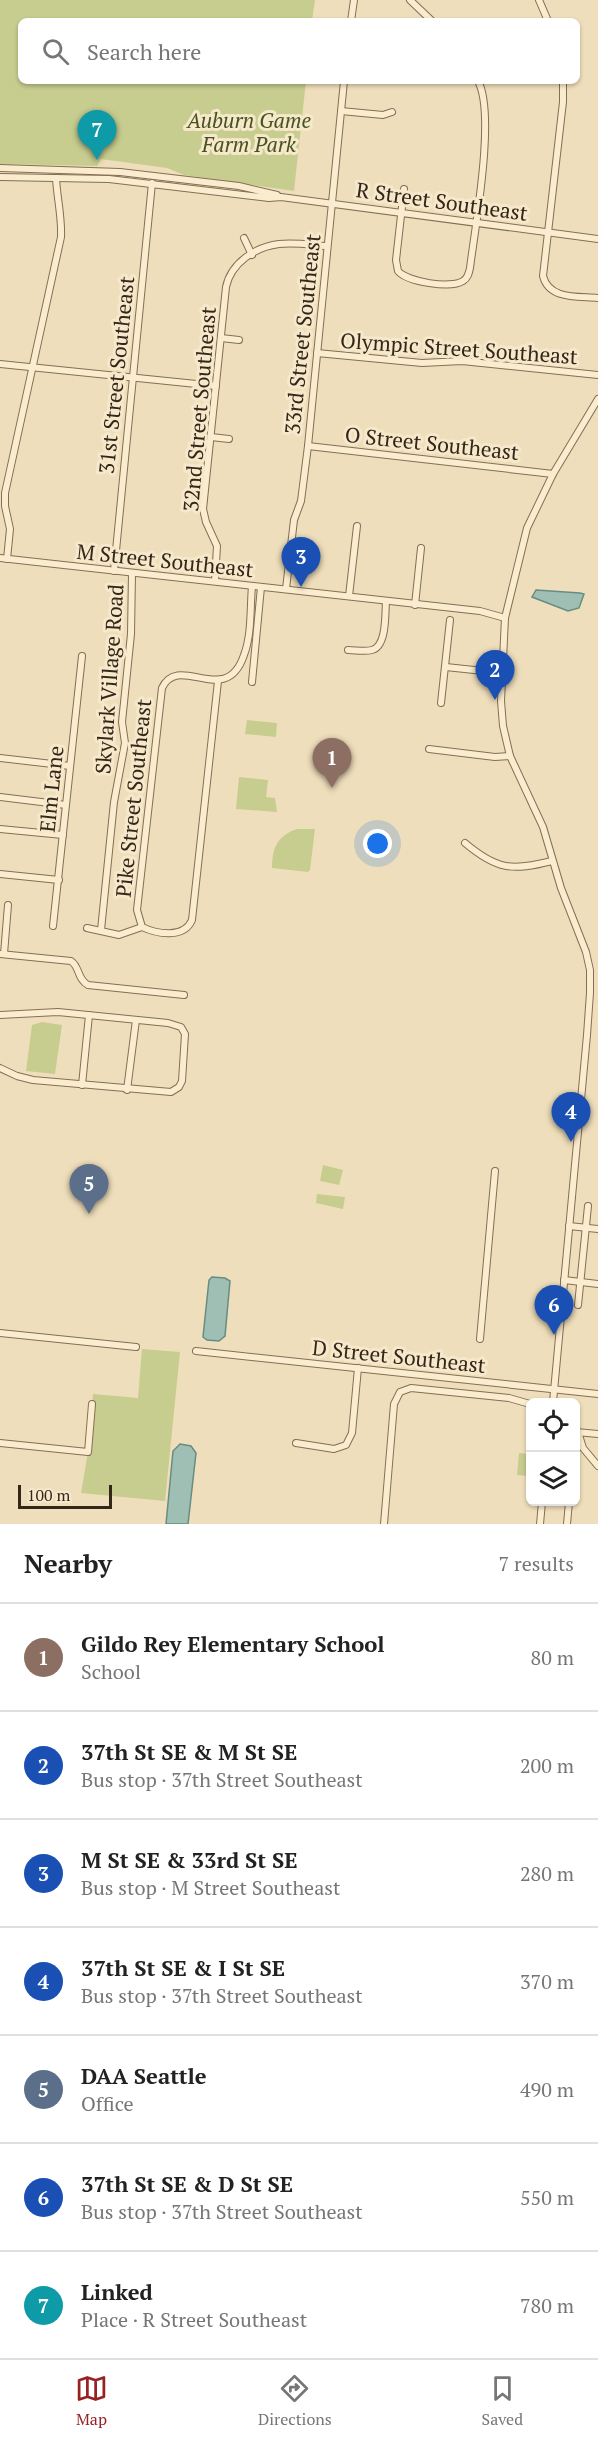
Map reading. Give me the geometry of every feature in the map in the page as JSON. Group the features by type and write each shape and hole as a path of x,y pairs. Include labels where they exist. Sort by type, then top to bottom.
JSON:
{"street":[{"path":"351,18 354,0"},
{"path":"410,0 429,18"},
{"path":"539,0 547,18"},
{"name":"33rd Street Southeast","path":"286,589 294,520 301,501 308,446 344,84"},
{"path":"404,189 396,263 398,272 418,281 460,283 470,271 476,222 486,113 485,99 479,84"},
{"path":"563,84 563,102 543,272 548,287 563,295 598,298"},
{"path":"341,111 383,115 393,112"},
{"name":"R Street Southeast","path":"0,168 115,172 239,186 280,196 598,239"},
{"name":"R Street Southeast","path":"0,177 152,183 270,198 280,196"},
{"path":"3,559 10,529 4,493 61,237 56,178"},
{"name":"31st Street Southeast","path":"114,571 152,183"},
{"path":"244,238 252,255 280,244 327,246"},
{"name":"32nd Street Southeast","path":"215,581 217,546 203,509 226,287 230,273 238,263 252,255"},
{"path":"221,338 239,340"},
{"name":"Olympic Street Southeast","path":"317,353 422,363 462,361 598,375"},
{"path":"0,364 216,386"},
{"path":"553,1398 591,993 590,970 586,952 552,861 543,827 510,756 502,714 502,673 505,618 527,528 553,474 598,399"},
{"path":"211,437 230,439"},
{"name":"O Street Southeast","path":"308,446 553,474"},
{"path":"350,596 357,526"},
{"path":"415,605 421,548"},
{"name":"M Street Southeast","path":"3,559 489,612 505,618"},
{"name":"Skylark Village Road","path":"102,930 114,802 125,743 122,722 131,626 132,573"},
{"path":"218,681 227,679 244,657 252,586"},
{"path":"252,682 261,587"},
{"path":"348,650 369,651 377,648 382,640 386,601"},
{"path":"441,703 450,620"},
{"name":"Elm Lane","path":"53,926 82,656"},
{"path":"446,667 502,673"},
{"name":"Pike Street Southeast","path":"180,675 218,681 192,920 187,928 177,933 155,932 142,927 137,910 162,688 168,680 180,675"},
{"path":"429,749 495,757 510,756"},
{"path":"0,758 70,766"},
{"path":"0,797 66,806"},
{"path":"0,829 63,835"},
{"path":"465,843 481,857 497,865 519,867 552,861"},
{"path":"0,874 59,880"},
{"path":"8,905 2,954 71,961 76,966 81,980 88,985 184,995"},
{"path":"87,928 119,935 142,927"},
{"path":"0,1015 58,1012 168,1023 181,1027 185,1034 183,1078 174,1091 160,1093 28,1079 0,1068"},
{"path":"82,1085 89,1015"},
{"path":"127,1089 136,1020"},
{"path":"480,1339 495,1171"},
{"path":"578,1305 588,1206"},
{"path":"569,1226 598,1229"},
{"path":"564,1280 598,1284"},
{"path":"0,1333 136,1347"},
{"name":"D Street Southeast","path":"196,1351 598,1394"},
{"path":"296,1443 334,1449 346,1445 352,1433 358,1368"},
{"path":"384,1524 394,1404 400,1392 407,1388 422,1389 511,1398 526,1402"},
{"path":"0,1443 88,1452 92,1404"},
{"path":"580,1432 598,1434"},
{"path":"580,1446 598,1466"},
{"path":"540,1524 542,1506"},
{"path":"567,1524 569,1506"}],"green space":[{"name":"Auburn Game Farm Park","path":"0,0 315,0 312,18 18,18 18,84 306,84 294,191 184,175 167,168 101,159 97,166 0,164"},
{"path":"247,720 277,723 276,737 245,734"},
{"path":"239,777 268,780 266,797 275,798 277,812 236,809"},
{"path":"297,829 315,829 310,870 308,872 272,868 273,854 280,839"},
{"path":"42,1022 62,1025 55,1074 26,1071 32,1025"},
{"path":"323,1165 343,1170 339,1185 320,1181"},
{"path":"317,1194 345,1197 343,1209 316,1203"},
{"path":"142,1349 180,1352 165,1501 81,1493 88,1452 93,1394 138,1398"},
{"path":"519,1453 526,1454 526,1476 517,1475"}],"water":[{"path":"536,590 584,594 579,608 568,611 532,597"},
{"path":"212,1277 225,1278 230,1281 225,1336 219,1341 207,1340 203,1337 209,1280"},
{"path":"180,1444 191,1446 196,1453 188,1524 166,1524 173,1451"}],"place":[{"name":"Linked","path":"97,160"},
{"name":"M St SE & 33rd St SE","path":"301,587"},
{"name":"37th St SE & M St SE","path":"495,700"},
{"name":"Gildo Rey Elementary School","path":"332,788"},
{"name":"37th St SE & I St SE","path":"571,1142"},
{"name":"DAA Seattle","path":"89,1214"},
{"name":"37th St SE & D St SE","path":"554,1335"}]}
